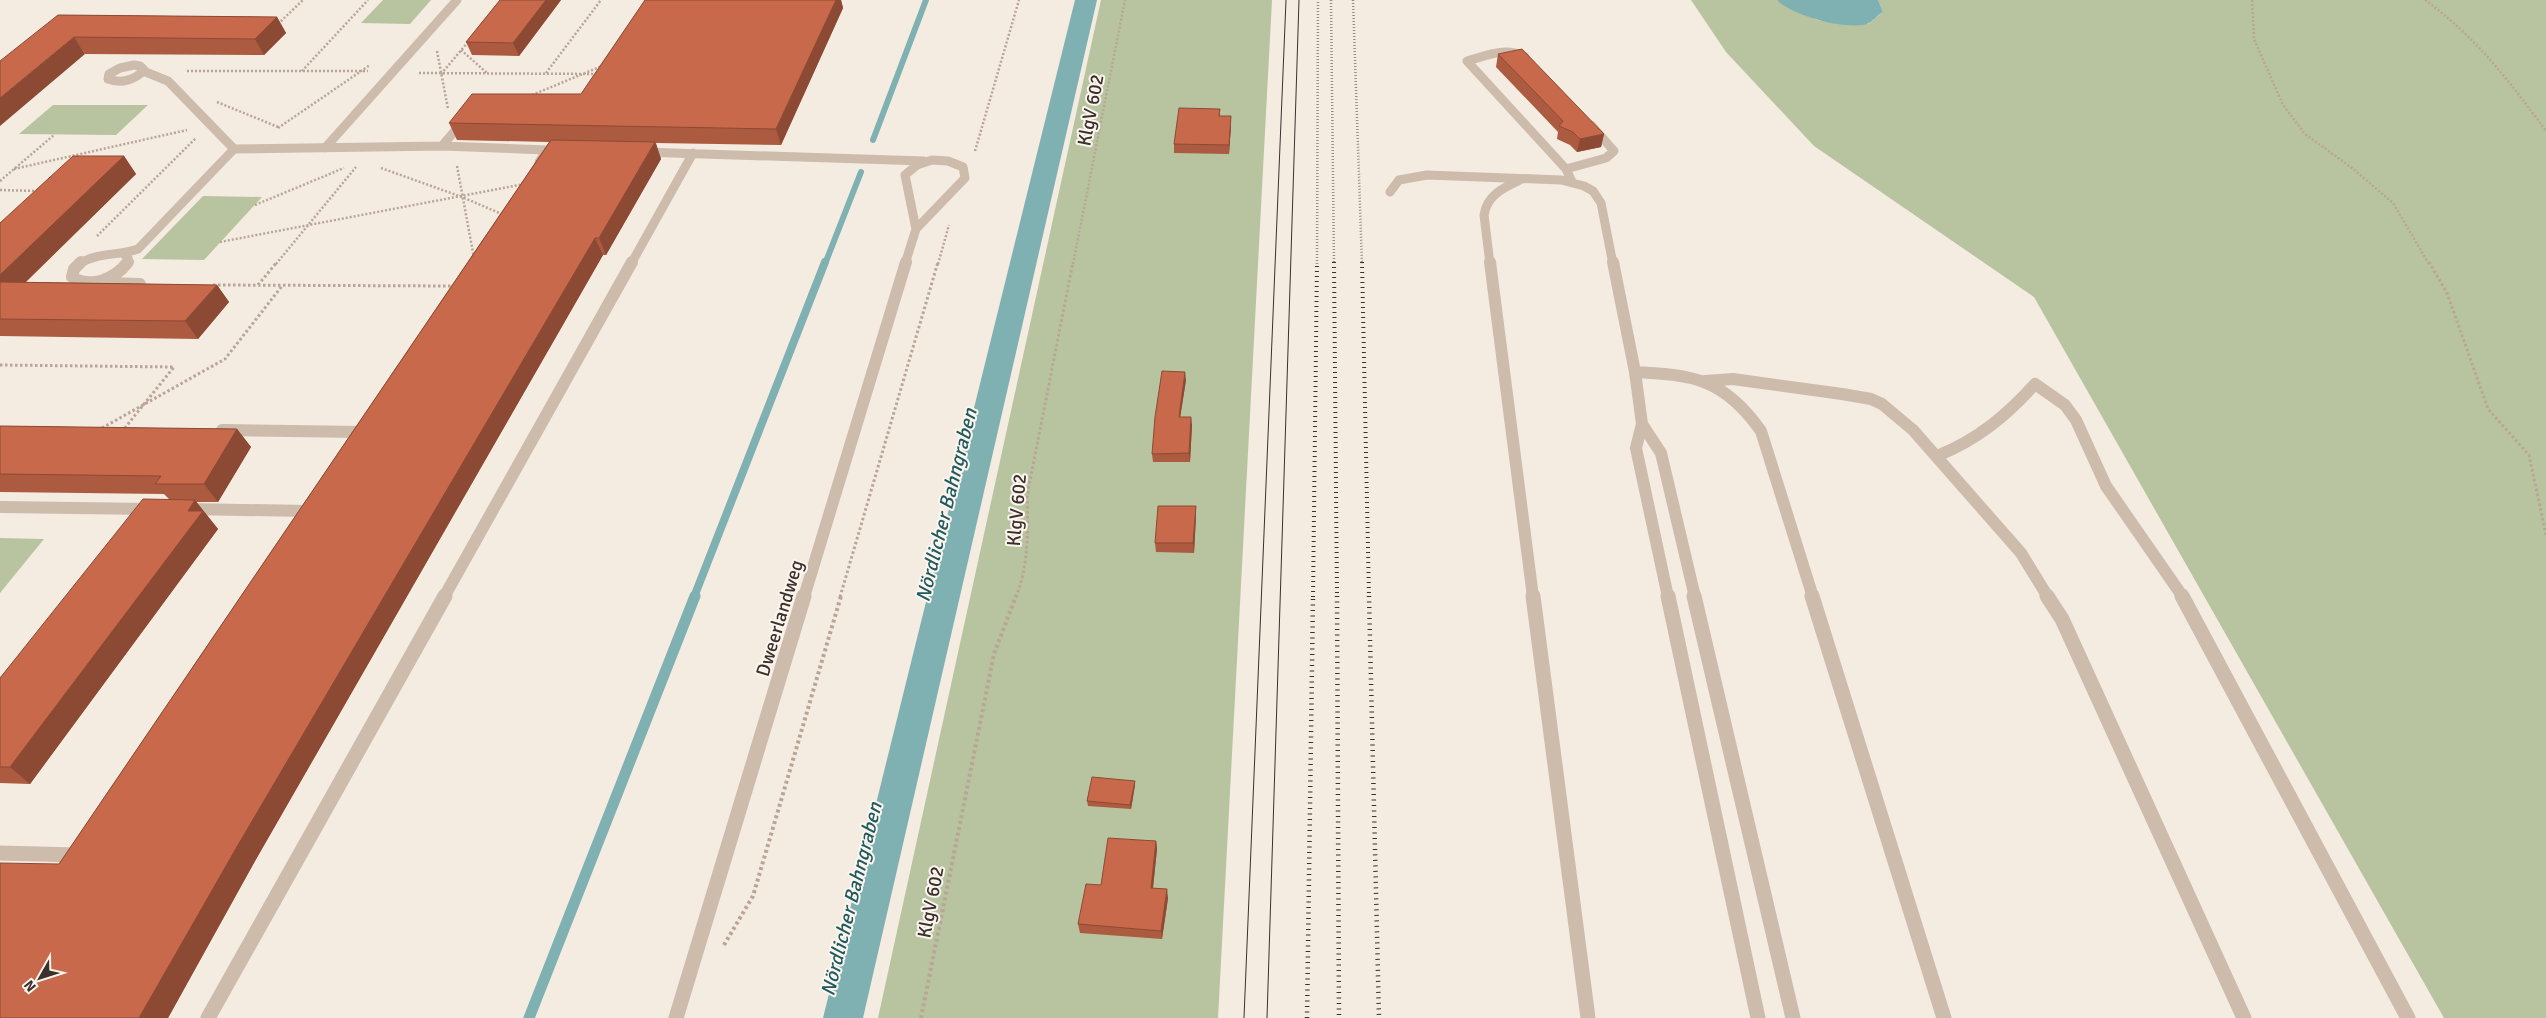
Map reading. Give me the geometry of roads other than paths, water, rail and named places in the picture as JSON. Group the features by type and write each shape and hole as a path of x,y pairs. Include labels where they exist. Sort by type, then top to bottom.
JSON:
{"street":[{"path":"326,148 457,0"},
{"path":"1533,65 1521,53 1509,51 1467,61 1566,169 1572,182"},
{"path":"144,72 168,81 234,149 442,146 559,151"},
{"path":"442,146 473,109"},
{"path":"1566,169 1598,161 1614,151 1585,119"},
{"path":"124,254 128,258 128,263 115,274 105,279 84,282 76,281 72,277 77,266 85,260 106,253 124,254 138,249 234,149"},
{"path":"525,183 547,150"},
{"path":"636,152 822,156 928,161"},
{"path":"208,1018 693,153"},
{"path":"916,229 904,182 905,175 910,169 928,161"},
{"name":"Dweerlandweg","path":"676,1018 916,229 965,178 962,167 949,161 928,161"},
{"path":"1390,192 1398,180 1412,177 1521,179 1572,182 1593,191 1602,203 1635,372 1642,424 1636,448 1758,1018"},
{"path":"1521,179 1493,196 1485,208 1484,215 1588,1018"},
{"path":"105,279 107,283 156,284"},
{"path":"1635,372 1687,375 1705,380 1733,397 1751,415 1761,430 1944,1018"},
{"path":"1705,380 1733,379 1871,399 1892,410 1937,456 2021,553 2062,619 2244,1018"},
{"path":"1937,456 1955,450 1987,432 2035,384 2065,405 2076,420 2106,486 2179,590 2408,1018"},
{"path":"1642,424 1661,453 1793,1018"},
{"path":"212,430 363,428 350,448"},
{"path":"0,507 140,509 310,507 296,527"},
{"path":"128,524 140,509"},
{"path":"0,854 77,855 88,838"}],"water":[{"path":"1075,0 1097,0 863,1018 823,1018"},
{"path":"1777,0 1878,0 1883,12 1867,24 1846,25 1807,16 1785,6"}],"waterway":[{"path":"873,140 926,0"},
{"path":"825,264 861,172"},
{"path":"694,597 825,262"},
{"path":"529,1018 695,596"}],"tram line":[{"path":"1244,1018 1286,0"},
{"path":"1267,1018 1299,0"}],"railway":[{"path":"1317,264 1318,0"},
{"path":"1331,0 1334,264"},
{"path":"1353,0 1362,264"},
{"path":"1313,597 1317,262"},
{"path":"1334,262 1337,597"},
{"path":"1362,262 1369,597"},
{"path":"1307,1018 1313,596"},
{"path":"1337,596 1339,1018"},
{"path":"1369,596 1379,1018"}],"water label":[{"name":"Nördlicher Bahngraben","path":"946,505"},
{"name":"Nördlicher Bahngraben","path":"851,899"}]}
